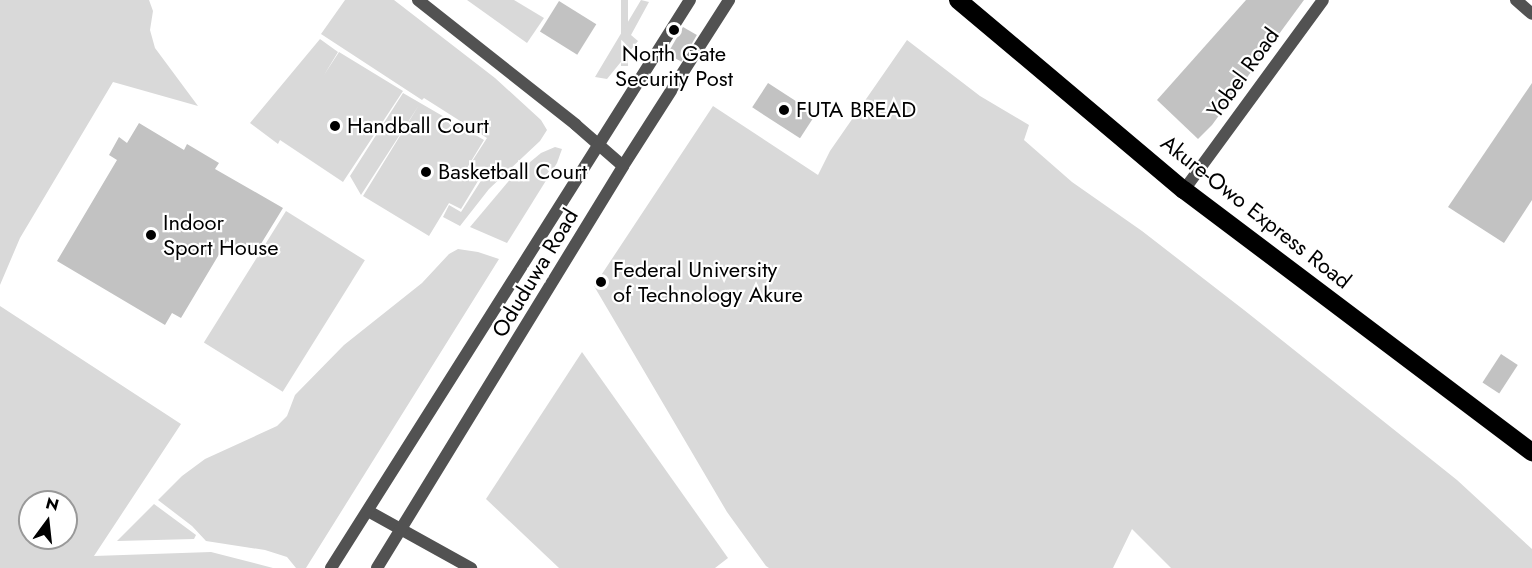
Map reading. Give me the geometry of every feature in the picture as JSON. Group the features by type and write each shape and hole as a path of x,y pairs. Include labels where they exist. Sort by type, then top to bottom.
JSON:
{"highway":[{"name":"Akure-Owo Express Road","path":"958,0 1184,190 1532,452"}],"street":[{"path":"418,0 624,166"},
{"path":"331,568 690,0"},
{"name":"Oduduwa Road","path":"377,568 624,166 729,0"},
{"name":"Yobel Road","path":"1184,190 1323,0"},
{"path":"1516,0 1532,14"},
{"path":"368,511 471,568"}],"shaded area":[{"path":"0,0 149,0 153,11 150,30 155,48 198,106 113,82 20,238 0,285"},
{"path":"345,0 394,0 495,78 541,120 547,130 540,141 489,189 460,226 443,217 449,205 461,212 484,176 469,166 487,138 424,98 422,100 321,34"},
{"path":"467,0 514,0 544,18 527,43"},
{"path":"621,0 628,0 628,66 621,66"},
{"path":"641,0 649,2 631,35 638,41 607,79 595,77"},
{"name":"Handball Court","path":"320,39 338,52 324,75 339,52 403,91 343,182 280,140 278,144 250,123"},
{"path":"907,40 980,96 1029,125 1024,140 1072,182 1142,231 1457,480 1532,549 1532,568 1171,568 1132,529 1113,568 769,568 766,566 727,512 594,286 713,106 818,175 830,151"},
{"name":"Basketball Court","path":"403,93 484,140 467,168 481,176 461,209 449,203 429,236 363,196 419,105 361,195 350,176"},
{"path":"555,147 562,149 557,163 507,243 470,227 512,177 541,153"},
{"path":"286,211 365,260 283,392 204,342"},
{"path":"458,249 478,252 499,259 306,568 296,568 287,557 265,550 206,541 192,526 158,500 182,476 205,459 277,426 287,416 295,395 344,345 422,283 449,254"},
{"path":"0,306 181,424 94,556 211,552 273,568 0,568"},
{"path":"582,352 728,558 715,568 559,568 486,499"},
{"path":"154,504 196,535 194,539 117,541"}],"building":[{"path":"1246,0 1304,0 1212,125 1198,139 1157,100"},
{"path":"559,1 596,24 577,55 540,32"},
{"path":"683,27 697,35 681,62 668,54"},
{"name":"FUTA BREAD","path":"768,83 816,114 800,138 752,107"},
{"path":"1532,83 1532,200 1504,243 1448,207"},
{"name":"Indoor Sport House","path":"139,123 184,150 187,144 219,163 215,169 283,208 253,257 227,241 181,318 172,313 165,325 57,261 117,160 109,155 119,137 127,143"},
{"path":"1501,354 1518,365 1499,393 1482,383"}],"place":[{"name":"North Gate Security Post","path":"674,30"},
{"name":"FUTA BREAD","path":"784,110"},
{"name":"Handball Court","path":"335,126"},
{"name":"Basketball Court","path":"426,172"},
{"name":"Indoor Sport House","path":"151,235"},
{"name":"Federal University of Technology Akure","path":"601,282"}]}
